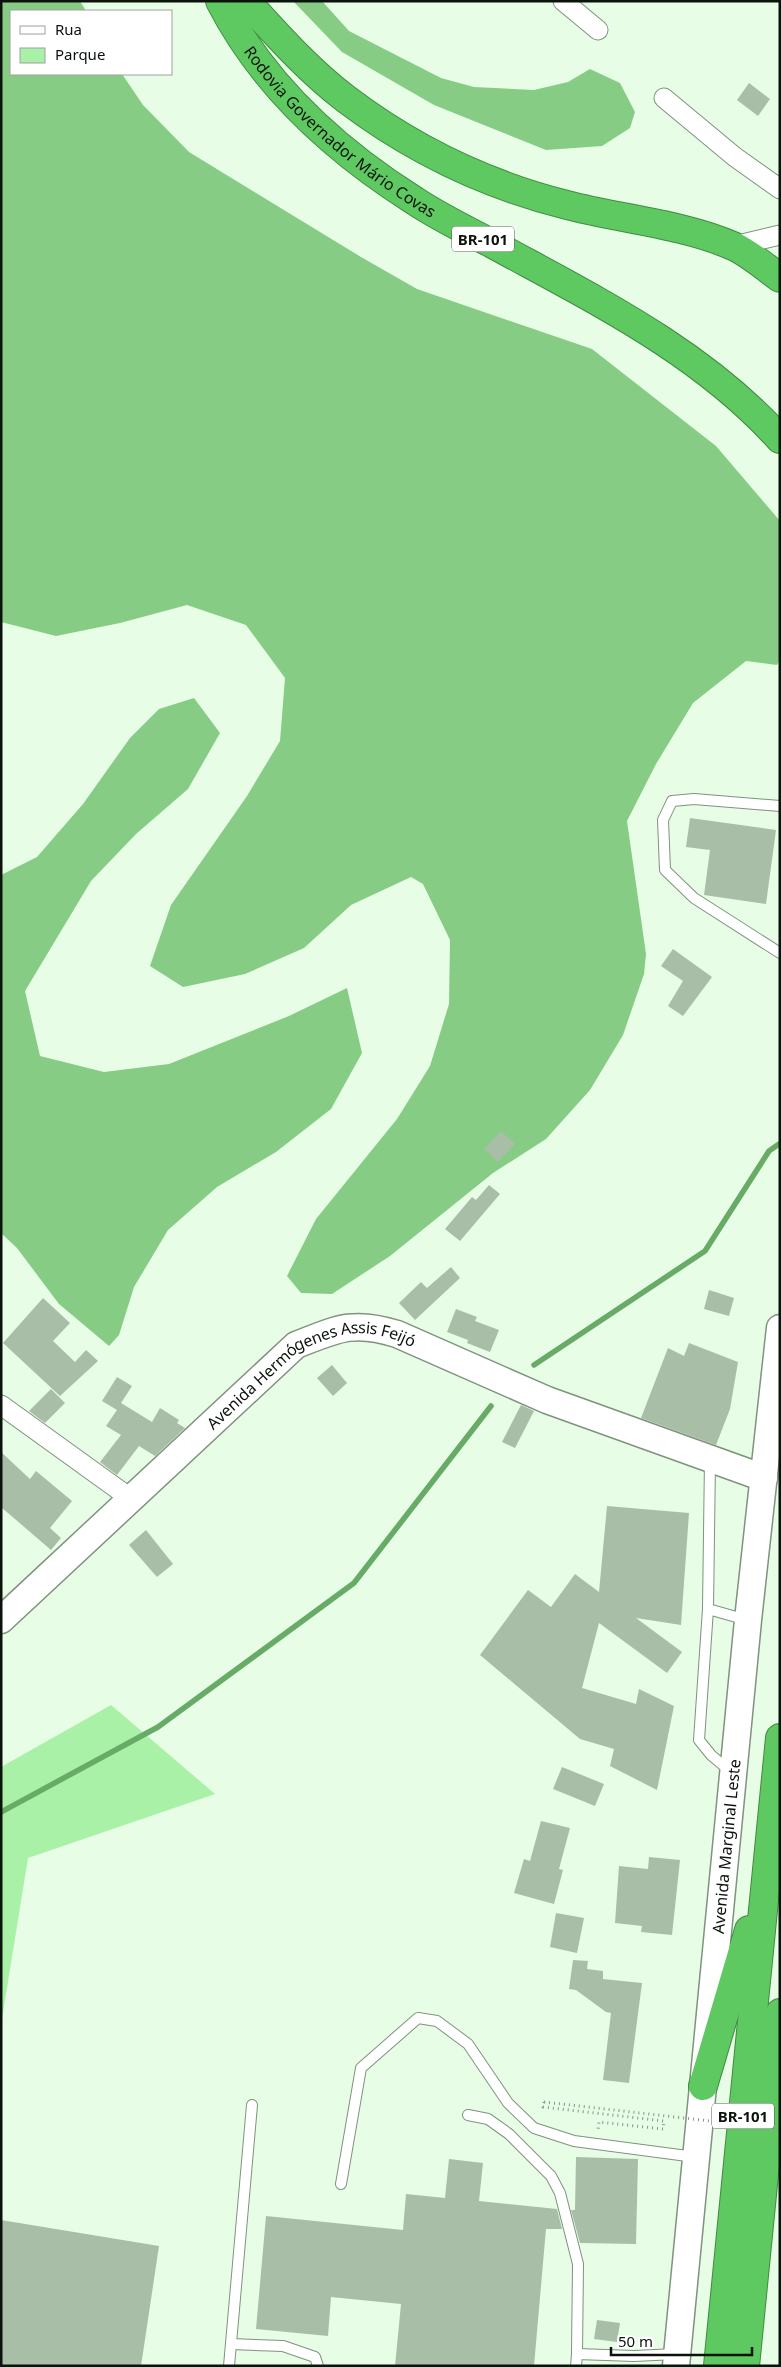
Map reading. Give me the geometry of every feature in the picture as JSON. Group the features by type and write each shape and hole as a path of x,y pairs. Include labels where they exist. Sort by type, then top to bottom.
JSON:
{"highway":[{"name":"Rodovia Governador Mário Covas","path":"220,1 254,56 294,104 351,156 417,203 658,337 737,397 780,439"},
{"path":"246,1 288,47 345,98 413,145 496,183 566,205 686,232 734,246 780,278"},
{"name":"BR-101","path":"718,2366 780,1738"},
{"path":"703,2086 767,1866"},
{"name":"BR-101","path":"745,2366 778,2048 780,2012"}],"main road":[{"name":"Avenida Hermógenes Assis Feijó","path":"1,1620 296,1345 347,1327 373,1326 397,1334 547,1400 764,1478"},
{"name":"Avenida Marginal Leste","path":"676,2360 732,1774 780,1328"}],"street":[{"path":"563,1 598,30"},
{"path":"664,98 735,157 780,189"},
{"path":"734,246 780,235"},
{"path":"1,1405 130,1498"}],"lane":[{"path":"780,806 694,800 672,801 663,820 664,870 694,898 780,953"},
{"path":"710,1459 708,1609 699,1740 711,1755 732,1774"},
{"path":"708,1609 748,1620"},
{"path":"341,2184 361,2068 418,2018 437,2021 468,2044 508,2104 534,2128 574,2141 696,2157"},
{"path":"229,2366 252,2105"},
{"path":"468,2115 488,2119 509,2134 550,2176 560,2193 578,2264 576,2366"},
{"path":"231,2344 283,2346 315,2357 318,2366"},
{"path":"576,2354 676,2360"}],"path":[{"path":"597,2144 599,2122 663,2130 664,2121 543,2107 544,2102 780,2129"}],"green space":[{"path":"1,1 80,1 85,10 10,10 10,75 123,75 143,105 189,152 361,257 417,289 592,349 716,446 780,521 780,660 777,665 746,661 693,703 656,764 627,821 646,954 644,974 623,1035 590,1090 546,1139 493,1173 390,1256 332,1294 301,1293 287,1276 316,1219 397,1119 430,1066 449,1004 450,940 423,884 411,877 351,905 304,948 245,974 183,987 150,966 171,905 247,796 280,741 285,678 246,625 187,605 120,623 56,636 1,622"},
{"path":"293,1 322,1 349,31 441,78 474,87 534,90 568,82 590,69 620,83 635,112 630,128 602,146 546,150 434,105 342,52"},
{"path":"194,698 220,733 188,789 136,834 91,881 25,991 40,1056 104,1072 169,1064 289,1016 347,988 362,1053 331,1109 276,1152 217,1187 168,1230 134,1287 119,1335 109,1346 59,1304 17,1248 1,1233 1,875 37,857 83,804 130,738 159,709"},
{"path":"111,1705 215,1794 28,1858 1,2025 1,1767"}],"building":[{"path":"749,83 770,99 758,116 737,100"},
{"path":"690,818 776,830 766,904 704,895 710,850 686,847"},
{"path":"673,949 712,977 683,1016 668,1006 683,981 661,966"},
{"path":"501,1131 515,1144 498,1162 484,1149"},
{"path":"489,1185 500,1194 460,1241 445,1229 472,1197 476,1200"},
{"path":"451,1267 460,1278 415,1320 399,1303 421,1282 427,1288"},
{"path":"709,1290 734,1298 729,1316 704,1309"},
{"path":"43,1298 70,1323 53,1341 75,1362 86,1350 98,1361 60,1396 3,1343"},
{"path":"456,1309 477,1317 475,1321 499,1330 490,1352 467,1343 468,1340 447,1332"},
{"path":"689,1343 738,1362 730,1409 716,1445 641,1418 668,1348 684,1356"},
{"path":"332,1365 347,1383 333,1396 317,1378"},
{"path":"117,1377 132,1386 121,1403 152,1422 160,1408 179,1420 177,1423 185,1428 155,1456 139,1446 117,1475 100,1462 121,1435 106,1426 117,1410 102,1401"},
{"path":"51,1389 65,1403 45,1423 29,1411"},
{"path":"521,1405 534,1411 515,1448 502,1442"},
{"path":"1,1452 30,1479 36,1471 72,1501 50,1528 61,1538 51,1550 1,1507"},
{"path":"607,1506 689,1513 681,1625 636,1618 682,1652 667,1673 599,1623 582,1688 636,1704 639,1689 674,1706 657,1790 610,1766 614,1749 580,1739 480,1655 528,1590 551,1607 575,1574 599,1592"},
{"path":"146,1530 173,1564 157,1577 129,1545"},
{"path":"562,1767 604,1784 595,1806 553,1789"},
{"path":"541,1821 570,1828 559,1869 563,1870 554,1904 514,1893 524,1859 530,1861"},
{"path":"649,1857 680,1860 672,1935 641,1932 642,1926 615,1923 619,1866 648,1869"},
{"path":"556,1913 584,1918 577,1953 550,1947"},
{"path":"573,1960 588,1961 587,1969 603,1971 603,1979 642,1983 629,2083 603,2080 611,2013 606,2012 576,1990 569,1989"},
{"path":"576,2157 638,2159 636,2244 580,2243 571,2210 575,2210"},
{"path":"449,2159 483,2163 479,2201 557,2209 562,2229 546,2229 534,2366 395,2366 401,2304 331,2297 328,2336 256,2329 266,2216 403,2230 406,2194 445,2198"},
{"path":"1,2220 159,2246 141,2366 1,2366"},
{"path":"597,2320 620,2323 617,2342 594,2339"}],"waterway":[{"path":"534,1365 705,1251 769,1151 779,1144"},
{"path":"1,1812 158,1727 354,1583 491,1406"}]}
